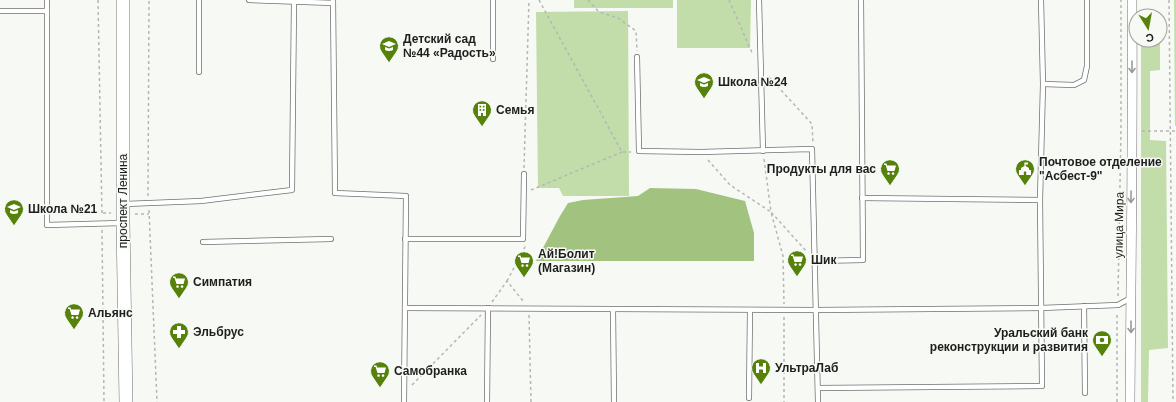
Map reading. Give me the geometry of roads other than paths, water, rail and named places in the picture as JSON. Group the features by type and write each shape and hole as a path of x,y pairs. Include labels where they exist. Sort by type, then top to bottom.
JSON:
{"street":[{"name":"проспект Ленина","path":"123,0 123,223 126,402"},
{"name":"улица Мира","path":"1130,402 1133,131 1132,0"}],"lane":[{"path":"48,0 47,225 123,223"},
{"path":"199,0 199,72"},
{"path":"249,0 333,2 335,193 406,196 404,402"},
{"path":"493,0 493,59"},
{"path":"759,0 763,151"},
{"path":"815,261 863,260 861,0"},
{"path":"818,388 1042,386 1040,200 1043,84 1041,0"},
{"path":"1043,84 1074,85 1084,80 1087,66 1087,0"},
{"path":"123,204 201,201 292,190 294,2"},
{"path":"0,11 47,11"},
{"path":"637,57 639,152 812,149 818,402"},
{"path":"405,240 523,239 524,174"},
{"path":"862,198 1040,200"},
{"path":"203,242 331,239"},
{"path":"405,308 613,310 1041,308 1118,305 1131,298"},
{"path":"1084,306 1085,393"},
{"path":"487,402 488,308"},
{"path":"613,310 614,402"},
{"path":"749,398 750,310"}],"place":[{"name":"Детский сад №44 «Радость»","path":"389,63"},
{"name":"Школа №24","path":"704,99"},
{"name":"Семья","path":"482,127"},
{"name":"Продукты для вас","path":"890,186"},
{"name":"Почтовое отделение \"Асбест-9\"","path":"1025,186"},
{"name":"Школа №21","path":"14,226"},
{"name":"Шик","path":"797,277"},
{"name":"Ай!Болит (Магазин)","path":"524,278"},
{"name":"Симпатия","path":"179,299"},
{"name":"Альянс","path":"74,330"},
{"name":"Эльбрус","path":"179,349"},
{"name":"Уральский банк реконструкции и развития","path":"1102,357"},
{"name":"УльтраЛаб","path":"761,385"},
{"name":"Самобранка","path":"380,388"}]}
